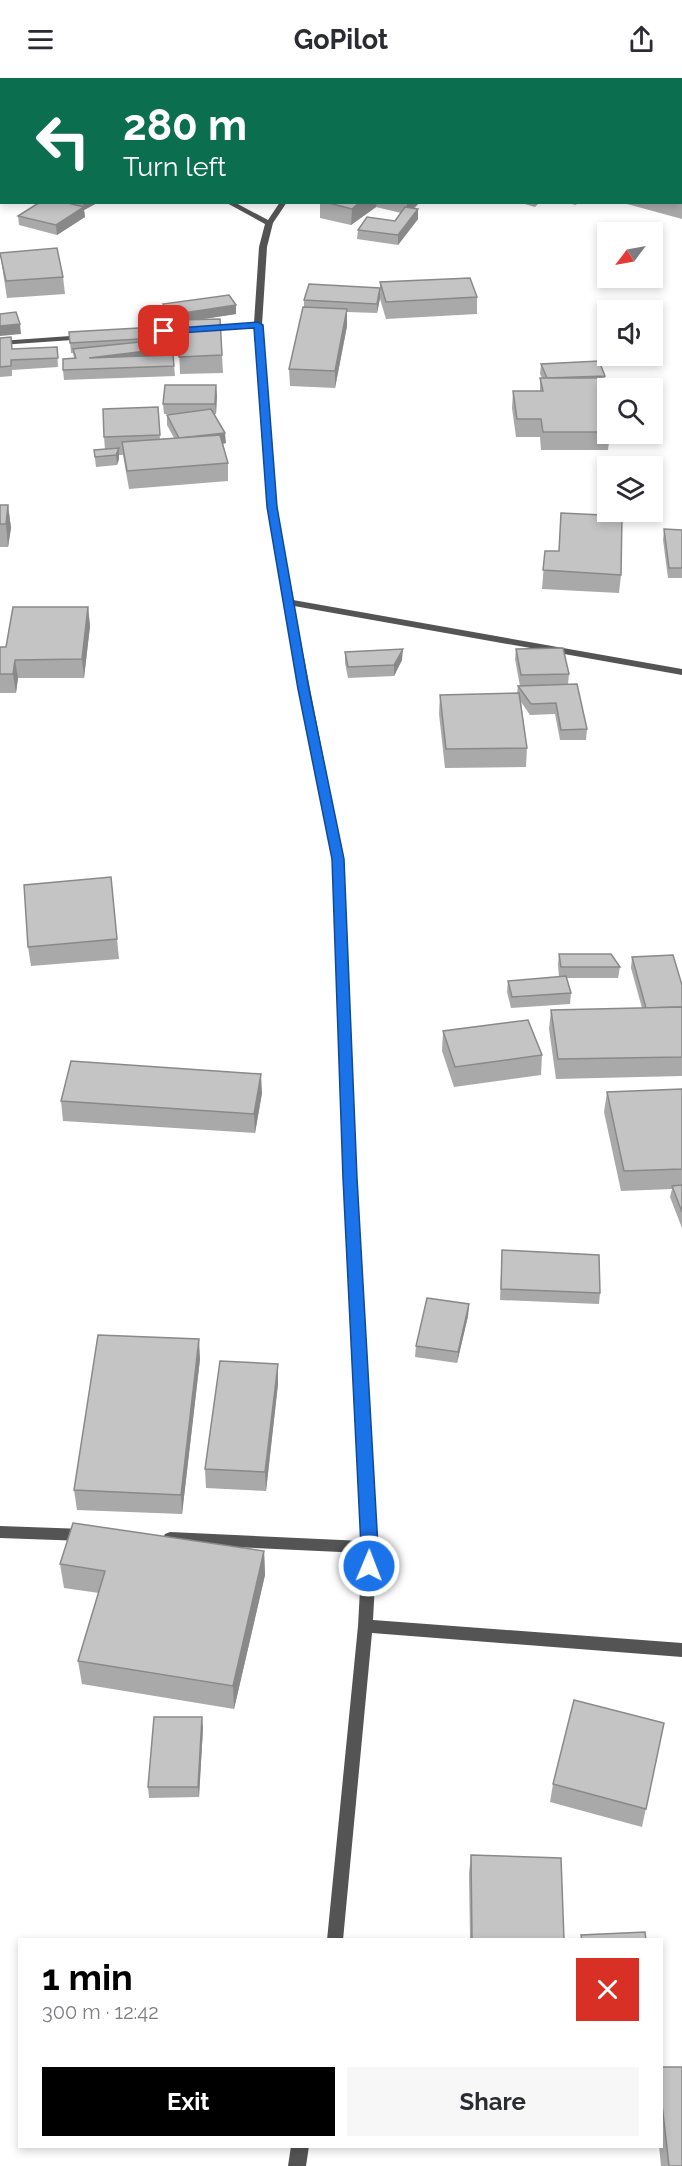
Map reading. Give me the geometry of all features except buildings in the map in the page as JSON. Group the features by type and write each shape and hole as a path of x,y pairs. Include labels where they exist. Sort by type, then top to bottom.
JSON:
{"street":[{"path":"232,204 269,223"},
{"path":"283,204 269,223 263,247 258,325 272,507 338,859 350,1178 370,1547 365,1626 335,1938"},
{"path":"153,332 258,325"},
{"path":"0,343 94,336"},
{"path":"288,602 682,672"},
{"path":"0,1532 95,1535"},
{"path":"155,1538 370,1547"},
{"path":"365,1626 682,1650"},
{"path":"297,2166 300,2148"}],"route":[{"path":"164,331 258,325 272,507 304,689 338,859 350,1178 370,1547 369,1566"}]}
